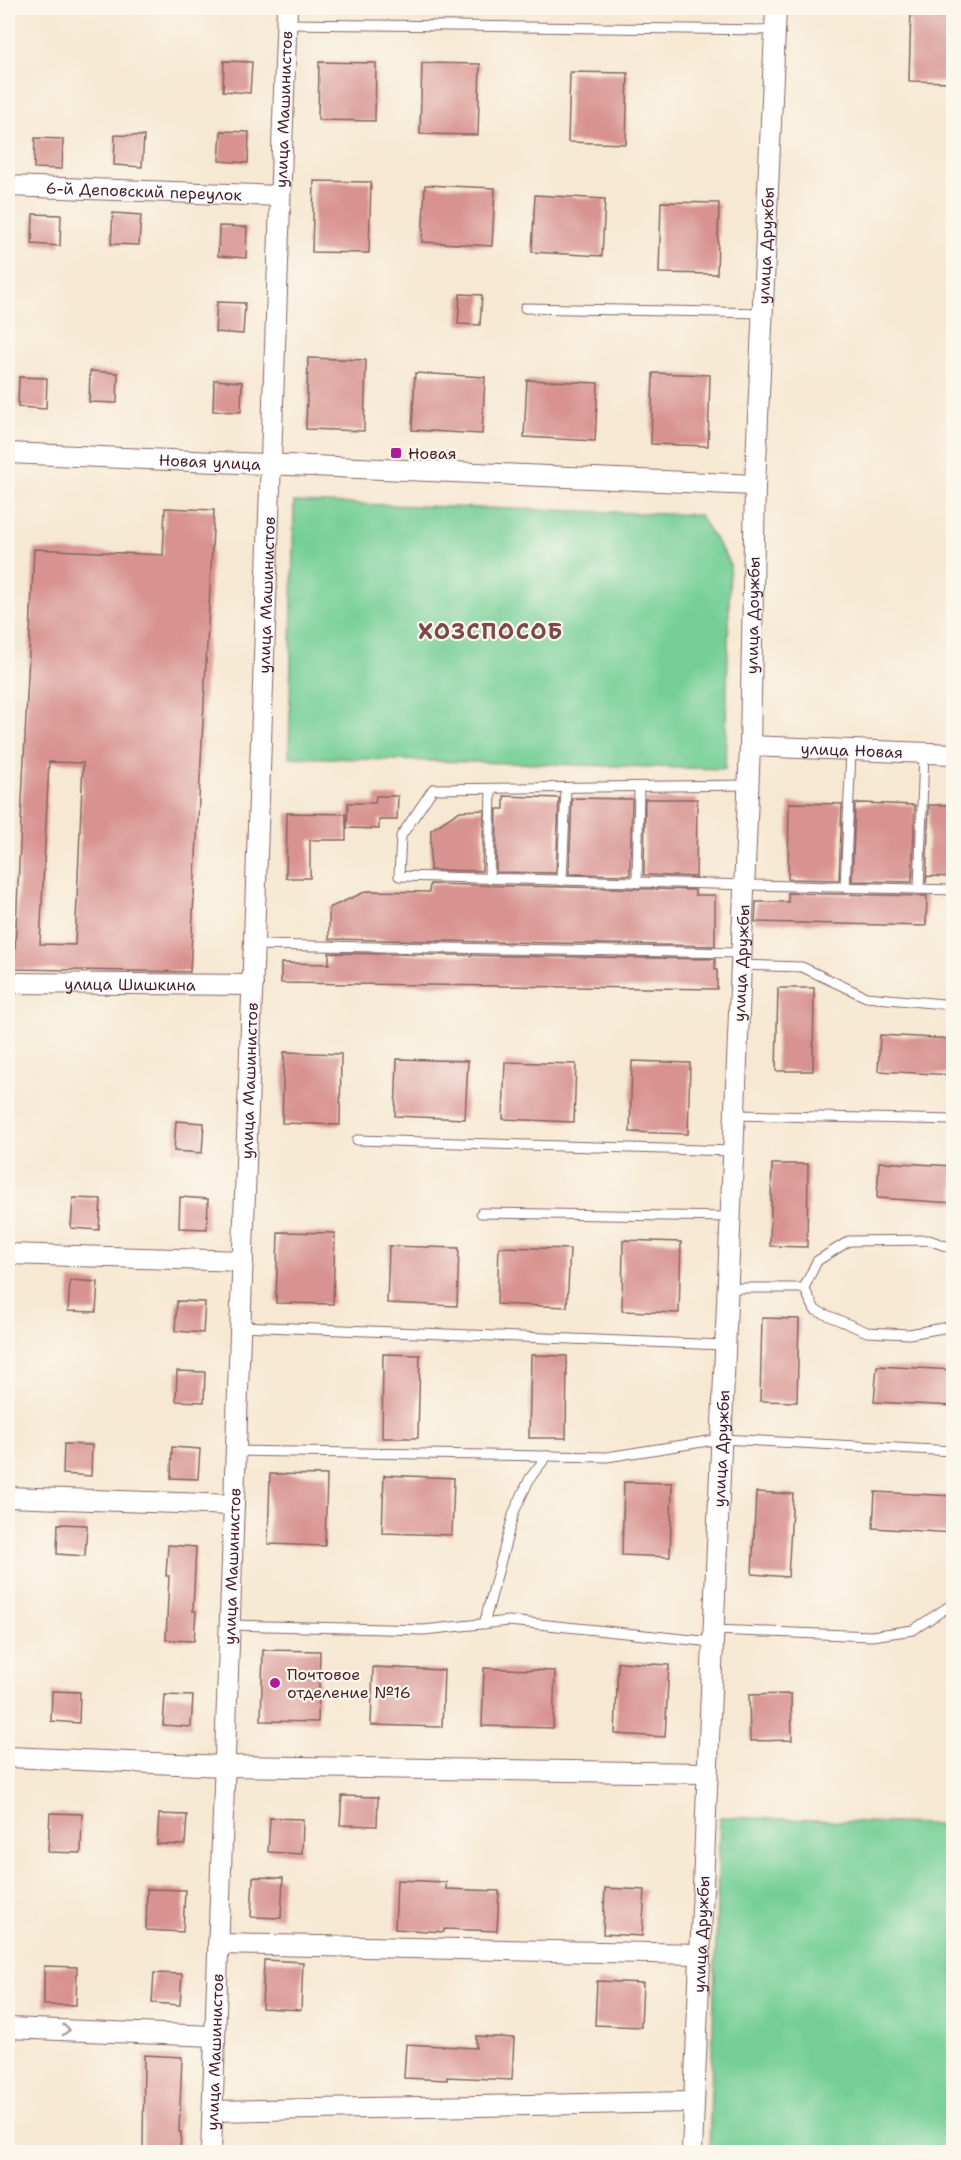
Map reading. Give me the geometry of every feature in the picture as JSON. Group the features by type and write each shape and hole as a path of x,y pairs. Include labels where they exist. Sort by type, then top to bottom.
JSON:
{"street":[{"name":"улица Дружбы","path":"755,485 776,8"},
{"name":"улица Машинистов","path":"211,2152 287,16"},
{"name":"6-й Деповский переулок","path":"8,186 280,196"},
{"name":"Новая улица","path":"8,453 755,485"},
{"name":"улица Доужбы","path":"750,746 755,485"},
{"name":"улица Дружбы","path":"692,2152 750,746"},
{"name":"улица Новая","path":"750,746 954,754"},
{"name":"улица Шишкина","path":"8,982 253,985"},
{"path":"8,1254 243,1262"},
{"path":"8,1497 234,1505"},
{"path":"8,1757 225,1766 707,1773"},
{"path":"218,1944 699,1954"},
{"path":"8,2028 215,2036"},
{"path":"213,2111 693,2102"}],"lane":[{"path":"287,16 775,30"},
{"path":"525,308 763,313"},
{"path":"845,888 851,750"},
{"path":"919,889 924,753"},
{"path":"748,785 433,789 401,836 399,876 954,890"},
{"path":"637,883 639,787"},
{"path":"562,881 566,788"},
{"path":"489,879 490,789"},
{"path":"254,945 741,959 802,967 866,997 954,1005"},
{"path":"734,1115 954,1119"},
{"path":"357,1140 733,1151"},
{"path":"481,1213 730,1217"},
{"path":"804,1288 817,1261 849,1241 929,1240 954,1249"},
{"path":"727,1288 804,1288"},
{"path":"804,1288 815,1310 867,1332 909,1334 954,1326"},
{"path":"240,1326 724,1345"},
{"path":"236,1451 607,1457 721,1439 954,1451"},
{"path":"484,1624 514,1512 530,1478 547,1456"},
{"path":"230,1625 424,1630 509,1622 712,1636 872,1636 913,1630 954,1603"}],"green space":[{"path":"294,502 699,515 730,563 725,769 289,757"},
{"path":"720,1817 953,1825 953,2152 709,2152"}],"building":[{"path":"911,8 954,8 954,82 909,81"},
{"path":"224,61 252,62 250,93 223,91"},
{"path":"319,62 376,63 375,121 318,120"},
{"path":"422,63 480,64 478,135 420,134"},
{"path":"570,72 628,73 626,144 568,142"},
{"path":"221,131 249,132 248,163 219,161"},
{"path":"115,135 144,136 142,167 114,165"},
{"path":"35,138 63,139 62,169 34,168"},
{"path":"314,181 371,182 369,253 312,252"},
{"path":"425,185 495,188 492,246 422,242"},
{"path":"535,195 605,199 602,256 532,252"},
{"path":"661,202 719,203 717,274 659,273"},
{"path":"113,213 141,215 139,245 111,244"},
{"path":"33,214 61,215 60,246 32,244"},
{"path":"219,226 247,227 246,258 218,256"},
{"path":"460,294 482,295 480,325 458,324"},
{"path":"217,302 245,303 243,334 215,332"},
{"path":"308,358 366,360 364,431 306,429"},
{"path":"90,371 118,373 117,403 89,402"},
{"path":"415,373 485,377 482,434 412,430"},
{"path":"653,373 710,375 708,446 651,444"},
{"path":"19,377 47,378 46,409 18,407"},
{"path":"214,380 242,382 241,412 213,411"},
{"path":"527,380 598,383 595,441 524,437"},
{"path":"165,508 214,510 190,972 14,969 34,549 163,555","holes":["49,762 83,763 75,945 40,944"]},
{"path":"376,796 398,796 397,820 379,820 379,829 347,828 348,803 375,803"},
{"path":"504,796 559,798 556,873 496,872 497,809 504,809"},
{"path":"572,798 632,799 630,875 569,874"},
{"path":"645,799 697,799 696,877 644,875"},
{"path":"789,803 842,804 839,880 788,879"},
{"path":"855,804 915,805 912,882 852,881"},
{"path":"929,805 954,805 954,877 927,876 926,883"},
{"path":"484,810 482,871 430,870 431,830 460,811"},
{"path":"287,813 346,814 346,840 310,840 310,878 286,878"},
{"path":"430,884 695,890 695,895 715,895 715,946 329,939 329,908 367,891 429,892"},
{"path":"788,893 927,896 926,926 755,922 756,902 788,902"},
{"path":"329,953 715,959 717,989 281,983 281,963 329,964"},
{"path":"778,988 814,988 813,1071 776,1071"},
{"path":"880,1035 954,1039 954,1075 878,1071"},
{"path":"284,1052 341,1054 340,1125 282,1123"},
{"path":"397,1059 468,1061 465,1119 395,1116"},
{"path":"632,1061 690,1063 688,1134 630,1132"},
{"path":"505,1062 576,1064 574,1122 503,1119"},
{"path":"176,1121 204,1123 202,1153 174,1151"},
{"path":"879,1162 954,1166 954,1203 877,1198"},
{"path":"772,1164 808,1164 807,1247 770,1246"},
{"path":"180,1197 208,1199 207,1229 179,1228"},
{"path":"73,1198 101,1199 99,1230 71,1228"},
{"path":"278,1232 335,1233 333,1304 276,1303"},
{"path":"623,1240 681,1242 679,1313 622,1311"},
{"path":"389,1246 459,1248 457,1306 387,1303"},
{"path":"499,1247 570,1249 567,1307 497,1304"},
{"path":"70,1280 98,1282 96,1312 68,1311"},
{"path":"177,1301 205,1302 203,1333 175,1331"},
{"path":"762,1318 799,1319 797,1402 760,1401"},
{"path":"383,1354 420,1355 418,1438 382,1438"},
{"path":"531,1355 567,1356 566,1438 529,1438"},
{"path":"877,1366 954,1370 954,1406 874,1402"},
{"path":"177,1371 205,1372 204,1402 176,1401"},
{"path":"64,1444 92,1445 91,1476 63,1474"},
{"path":"172,1447 200,1449 198,1479 171,1478"},
{"path":"270,1474 327,1475 325,1546 268,1544"},
{"path":"384,1475 454,1478 452,1535 382,1533"},
{"path":"624,1482 672,1483 670,1557 622,1555"},
{"path":"756,1492 793,1494 788,1577 752,1574"},
{"path":"875,1492 954,1496 954,1533 873,1528"},
{"path":"58,1524 87,1525 85,1556 57,1554"},
{"path":"168,1545 196,1547 194,1641 166,1640"},
{"path":"263,1650 320,1651 318,1722 261,1721"},
{"path":"618,1662 669,1665 665,1737 615,1734"},
{"path":"373,1667 444,1670 442,1727 371,1725"},
{"path":"484,1668 555,1671 553,1728 482,1726"},
{"path":"52,1691 80,1692 79,1723 51,1721"},
{"path":"791,1694 792,1740 750,1741 749,1695"},
{"path":"165,1695 193,1696 191,1727 163,1725"},
{"path":"342,1796 378,1797 377,1826 340,1825"},
{"path":"50,1813 82,1814 81,1853 48,1852"},
{"path":"159,1814 187,1815 185,1845 157,1844"},
{"path":"270,1818 303,1819 302,1854 268,1852"},
{"path":"253,1877 283,1878 281,1918 251,1917"},
{"path":"397,1880 446,1882 446,1889 499,1891 497,1931 444,1929 444,1932 395,1929"},
{"path":"605,1888 645,1890 642,1936 603,1934"},
{"path":"147,1889 185,1890 183,1932 146,1930"},
{"path":"264,1960 303,1962 301,2010 262,2008"},
{"path":"44,1966 77,1967 76,2005 44,2005"},
{"path":"154,1973 182,1974 180,2005 152,2003"},
{"path":"597,1981 643,1983 641,2027 595,2025"},
{"path":"476,2036 514,2038 512,2080 404,2078 406,2044 476,2048"},
{"path":"144,2055 182,2057 180,2152 143,2152"}],"place":[{"name":"Новая","path":"396,453"},
{"name":"Почтовое отделение №16","path":"275,1683"}],"district":[{"name":"ХОЗСПОСОБ","path":"491,631"}]}
